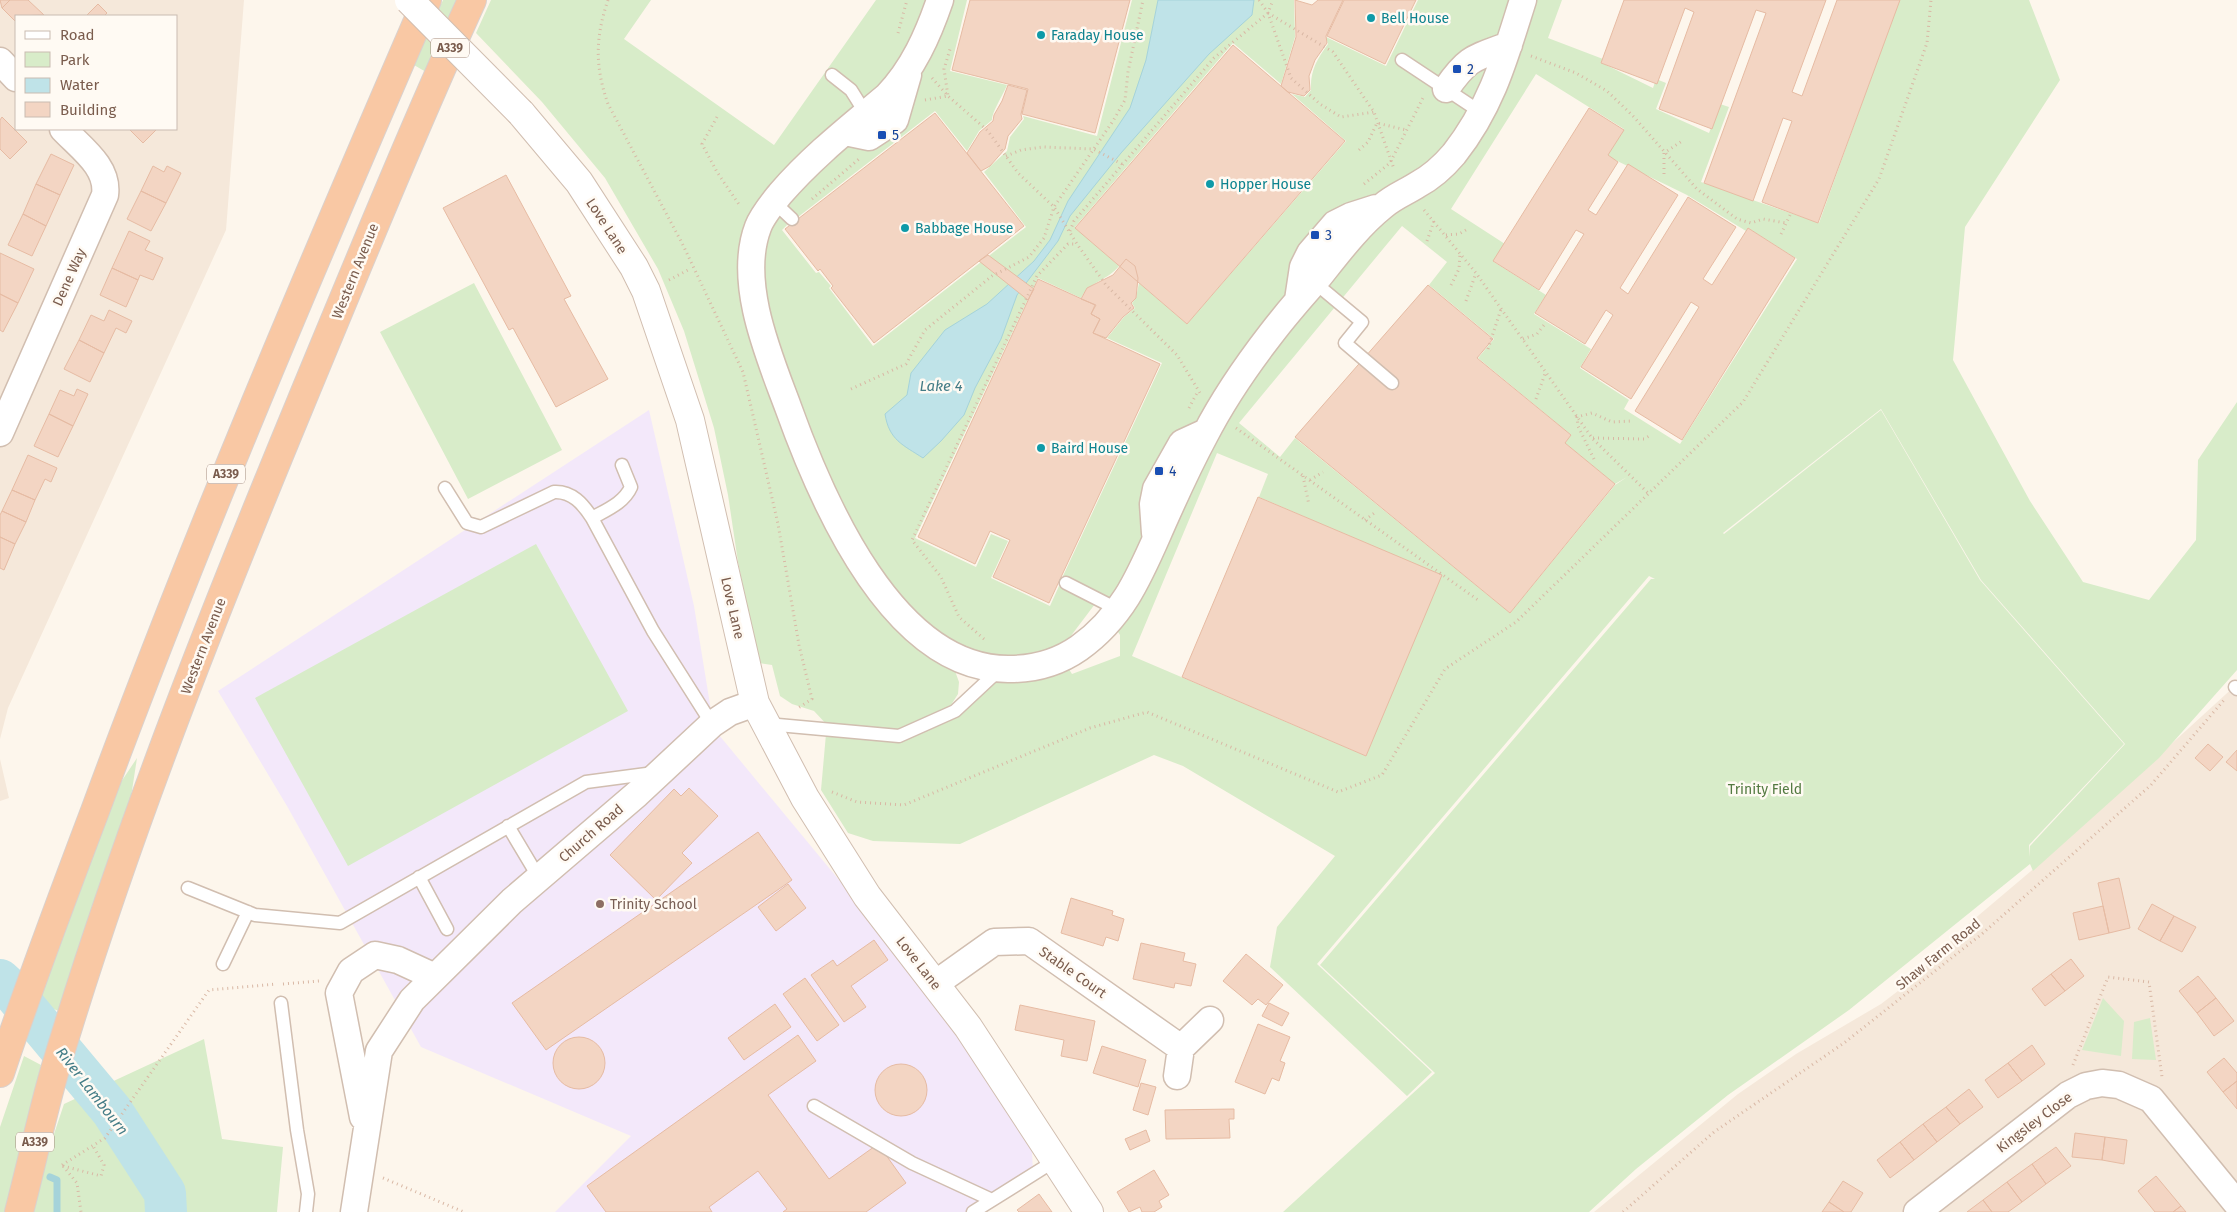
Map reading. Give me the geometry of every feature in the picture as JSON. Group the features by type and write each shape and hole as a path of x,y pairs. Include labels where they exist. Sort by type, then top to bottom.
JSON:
{"highway":[{"name":"A339","path":"0,1073 40,955 145,676 358,156 427,0"},
{"name":"Western Avenue","path":"19,1212 54,1073 84,979 177,713 263,494 430,95 472,0"}],"street":[{"name":"Love Lane","path":"409,0 521,113 579,182 634,267 646,291 690,420 761,714 805,798 867,896 968,1027 1089,1212"},
{"path":"845,132 869,137 895,120 912,64 940,0"},
{"path":"912,64 888,96 804,166 783,210 758,225 750,260 754,301 774,369 800,442 834,520 869,576 910,623 944,651 961,659 999,670 1021,669 1064,658 1099,633 1119,610 1143,578 1156,539 1212,424 1251,362 1350,238 1381,206 1438,172 1482,122 1494,88 1517,50 1523,0"},
{"path":"1440,86 1472,59 1517,50"},
{"path":"0,61 15,77"},
{"name":"Dene Way","path":"0,433 105,195 106,184 100,168 64,130"},
{"name":"Church Road","path":"354,1212 379,1051 412,1000 512,901 712,724 730,712 761,714"},
{"name":"Stable Court","path":"935,984 994,942 1029,941 1181,1048"},
{"name":"Church Road","path":"366,1135 339,993 351,971 375,955 398,960 435,977"},
{"path":"1177,1076 1181,1048 1210,1020"},
{"name":"Kingsley Close","path":"1917,1212 2068,1095 2086,1086 2102,1083 2119,1085 2151,1099 2237,1204"}],"lane":[{"path":"1402,60 1440,86 1482,122"},
{"path":"832,75 851,90 866,114"},
{"path":"1306,291 1362,322 1344,343 1392,383"},
{"path":"592,518 615,504 628,493 631,487 622,465"},
{"path":"445,488 466,523 481,527 542,497 562,491 579,502 592,518 653,630 712,724"},
{"path":"1066,583 1119,610"},
{"path":"761,714 899,736 955,711 999,670"},
{"path":"188,888 255,915 340,923 586,782 660,772"},
{"path":"508,826 539,878"},
{"path":"419,877 447,929"},
{"path":"223,964 248,912"},
{"path":"281,1003 297,1130 308,1194 306,1212"},
{"path":"814,1106 912,1163 992,1200"},
{"path":"973,1212 1056,1160"}],"path":[{"path":"608,0 600,21 598,50 599,80 608,104 683,245 743,372 778,524 799,645 812,699 761,714"},
{"path":"907,0 897,38 912,64 988,131 1018,173 1054,207 1106,285 1177,355 1198,390 1212,424 1303,475 1478,600"},
{"path":"851,389 906,364 926,330 992,276 1029,257 1044,238 1054,207 1094,150 1125,100 1128,72 1143,0"},
{"path":"1259,0 1268,13 1291,78 1320,104 1342,117 1374,112"},
{"path":"1070,231 1074,221 1214,58 1268,13 1273,0"},
{"path":"830,791 856,802 904,805 1090,728 1148,712 1338,792 1382,775 1445,669 1516,622 1743,402 1879,179 1927,43 1932,0"},
{"path":"1268,13 1332,52 1374,112 1390,163 1406,192 1434,221 1476,273 1592,438 1648,494"},
{"path":"1517,50 1576,73 1607,91 1634,117 1697,189 1737,219 1751,223 1763,219 1786,223"},
{"path":"1361,187 1390,163 1421,99 1440,86"},
{"path":"717,117 702,144 717,172 757,231"},
{"path":"1377,123 1406,130"},
{"path":"1359,150 1368,142 1377,123"},
{"path":"1664,152 1682,141"},
{"path":"1006,156 1021,150 1043,147 1094,150 1122,164"},
{"path":"1664,152 1664,174"},
{"path":"1781,234 1791,213"},
{"path":"1427,241 1434,221"},
{"path":"1446,235 1459,234 1466,230"},
{"path":"999,670 994,649 959,617 941,577 912,540 1037,276 1068,244 1077,244"},
{"path":"1451,285 1459,269 1460,254"},
{"path":"1466,301 1476,273"},
{"path":"1488,349 1501,308"},
{"path":"1524,339 1538,334 1544,325"},
{"path":"1536,399 1546,371"},
{"path":"1578,416 1592,413 1612,422 1632,421"},
{"path":"1578,416 1578,426 1594,459"},
{"path":"1592,438 1644,439 1651,435"},
{"path":"1310,480 1323,472"},
{"path":"1303,475 1308,505"},
{"path":"1365,520 1377,511"},
{"name":"Shaw Farm Road","path":"1623,1212 1714,1132 1844,1043 1983,934 2151,785 2236,688"},
{"path":"2072,1067 2108,977 2148,982 2163,1084"},
{"path":"62,1166 105,1138 209,990"},
{"path":"62,1166 101,1176 104,1165 93,1146"},
{"path":"62,1166 77,1183 81,1212"},
{"path":"362,1169 464,1212"}],"shaded area":[{"path":"0,0 244,0 226,230 8,708 0,739"},
{"name":"Trinity School","path":"649,410 694,606 714,729 940,1002 1006,1103 1032,1150 1033,1174 968,1212 555,1212 631,1136 421,1047 287,806 218,691"},
{"path":"2237,684 2237,1212 1594,1212 1738,1094 1796,1054 1881,1004 1911,981 1966,926 2051,854"},
{"path":"0,759 9,798 0,801"}],"green space":[{"path":"443,0 457,0 426,72 414,65"},
{"path":"491,0 651,0 624,39 774,145 876,0 938,0 923,38 752,243 810,481 955,671 959,682 958,694 951,705 941,713 899,734 829,727 814,711 792,704 780,696 772,665 759,663 738,562 728,495 714,428 684,331 658,269 605,178 542,102 476,33"},
{"path":"941,0 967,0 950,71 1007,85 992,120 979,131 967,151 935,111 798,217 780,197 815,158 869,138"},
{"path":"1132,0 1294,0 1295,37 1281,84 1233,43 1075,227 1119,266 1110,275 1089,288 1081,298 1038,278 915,538 976,567 991,534 1008,541 991,578 1050,606 1059,586 1095,604 1061,649 1011,665 931,635 857,548 757,300 769,218 782,217 787,225 782,230 816,273 819,272 831,286 829,288 873,346 1026,227 984,172 1007,151 1010,137 1024,119 1023,116 1097,136"},
{"path":"1418,0 1521,0 1483,108 1296,299 1152,522 1121,604 1063,576 1162,363 1107,338 1124,317 1135,308 1132,303 1136,298 1139,283 1187,324 1346,141 1292,94 1305,97 1311,90 1315,66 1328,44 1326,37 1386,66"},
{"name":"Trinity Field","path":"1524,0 1562,0 1548,38 1603,59 1602,63 1653,88 1656,79 1666,83 1656,109 1709,133 1720,104 1729,107 1701,182 1819,223 1899,0 2029,0 2060,80 1965,227 1953,360 2030,501 2083,582 2149,600 2196,540 2198,460 2237,402 2237,670 2159,758 2033,871 2030,864 1849,1010 1728,1095 1636,1169 1589,1212 1283,1212 1435,1073 1320,965 1651,579 1655,579 1649,576 1317,964 1432,1072 1407,1096 1270,967 1277,927 1335,856 1183,766 1154,755 960,844 873,841 848,833 821,790 826,734 900,740 1001,674 1065,663 1072,674 1120,656 1120,635 1111,621 1169,510 1314,284 1438,173","holes":["1536,74 1624,129 1607,156 1687,195 1746,231 1748,228 1797,259 1680,444 1624,409 1629,400 1580,368 1591,349 1534,314 1546,295 1494,262 1505,244 1451,209","1402,226 1447,262 1429,285 1494,339 1478,358 1571,435 1565,443 1615,484 1627,477 1615,485 1510,613 1295,438 1280,457 1239,423","1881,409 1981,580 2125,744 2030,846 2030,857 2029,845 2124,744 1980,580 1881,410 1723,533","1217,453 1268,474 1259,497 1439,575 1366,756 1132,656"]},
{"path":"474,283 562,450 468,499 380,332"},
{"path":"536,544 628,711 348,866 255,698"},
{"path":"137,758 131,797 90,913 59,1011 37,1003 121,782"},
{"path":"2103,998 2124,1021 2121,1056 2082,1050"},
{"path":"2150,1018 2156,1060 2132,1059 2134,1022"},
{"path":"204,1039 222,1139 283,1147 277,1212 28,1212 64,1104"},
{"path":"24,1056 41,1065 5,1212 0,1212 0,1127"}],"water":[{"name":"Lake 4","path":"1158,0 1254,0 1252,15 1209,54 1121,153 1070,216 1058,241 1017,295 1001,339 975,388 964,415 923,458 898,441 890,430 885,414 907,395 911,373 945,330 987,304 1034,261 1050,240 1068,201 1130,108 1146,60"}],"building":[{"path":"0,0 10,0 2,8"},
{"path":"10,0 28,0 44,15 15,15 15,21 2,8"},
{"name":"Faraday House","path":"970,0 1130,0 1095,133 1022,114 1028,89 952,70"},
{"path":"1295,0 1312,5 1318,0 1343,0 1326,36 1327,43 1315,60 1309,76 1310,90 1304,96 1288,92 1281,86 1296,37"},
{"name":"Bell House","path":"1344,0 1416,0 1385,64 1327,36"},
{"path":"1624,0 1826,0 1792,92 1802,96 1837,0 1900,0 1818,223 1762,202 1792,121 1783,118 1753,201 1704,183 1766,13 1756,10 1712,129 1659,109 1694,12 1685,8 1657,84 1601,63"},
{"path":"98,4 107,13 105,15 87,15"},
{"name":"Hopper House","path":"1233,45 1345,141 1187,324 1075,228"},
{"path":"1008,85 1027,90 1021,114 1022,119 1008,136 1005,149 990,166 981,171 967,153 980,132 993,121"},
{"path":"1589,108 1624,130 1608,155 1618,162 1588,210 1596,215 1628,164 1678,195 1620,288 1628,294 1688,197 1736,227 1703,279 1712,285 1748,228 1795,258 1682,440 1635,411 1699,307 1691,302 1631,399 1581,367 1613,315 1606,310 1585,344 1535,313 1584,234 1576,230 1539,290 1493,261"},
{"name":"Babbage House","path":"935,113 1024,226 874,343 831,288 833,286 820,269 818,271 785,229"},
{"path":"2,117 27,142 10,159 0,149 0,120"},
{"path":"130,130 156,130 143,143"},
{"path":"51,154 74,165 60,195 36,184"},
{"path":"153,166 164,172 167,166 181,173 166,203 141,191"},
{"path":"506,175 571,296 564,299 608,379 556,407 513,328 509,330 443,208"},
{"path":"36,184 60,195 46,226 23,214"},
{"path":"141,191 166,203 151,231 127,219"},
{"path":"23,214 46,226 32,256 8,245"},
{"path":"129,231 150,241 145,250 163,258 153,280 140,275 138,280 112,268"},
{"path":"0,253 34,269 18,303 0,294"},
{"path":"988,255 1034,289 1028,300 979,261"},
{"path":"1126,259 1135,266 1138,278 1136,298 1131,303 1134,308 1123,317 1106,338 1093,333 1100,319 1091,314 1096,305 1081,299 1087,288 1113,275"},
{"path":"112,268 138,280 126,307 100,295"},
{"name":"Baird House","path":"1038,279 1095,305 1091,314 1100,319 1093,333 1160,364 1049,603 993,577 1010,540 990,531 975,564 918,537"},
{"path":"1428,285 1493,339 1477,358 1571,435 1565,443 1615,484 1510,613 1295,437"},
{"path":"0,294 18,303 3,332 0,330"},
{"path":"109,310 132,321 126,333 116,328 104,353 79,340 91,315 104,321"},
{"path":"79,340 104,353 90,382 64,369"},
{"path":"77,389 88,394 73,426 49,414 60,390 74,396"},
{"path":"49,414 73,426 58,457 34,446"},
{"path":"28,455 57,468 51,482 45,479 35,500 12,490"},
{"path":"12,490 35,500 26,522 2,511"},
{"path":"1258,497 1442,575 1366,756 1182,677"},
{"path":"2,511 26,522 15,544 0,537 0,515"},
{"path":"0,537 15,544 4,570 0,568"},
{"path":"2208,744 2223,757 2210,771 2195,758"},
{"path":"2237,750 2237,771 2226,762"},
{"path":"689,788 718,816 682,853 692,863 656,900 610,855 674,789 681,796"},
{"path":"758,832 792,880 546,1050 512,1003"},
{"path":"2119,878 2130,928 2109,933 2098,883"},
{"path":"788,884 806,908 776,931 758,907"},
{"path":"1071,898 1113,911 1112,915 1124,919 1118,941 1106,937 1103,946 1061,933"},
{"path":"2152,904 2174,916 2160,941 2138,929"},
{"path":"2103,906 2109,933 2079,940 2073,913"},
{"path":"2174,916 2196,927 2182,952 2160,941"},
{"path":"874,940 888,960 851,986 866,1007 844,1022 811,975 833,960 837,966"},
{"path":"1141,943 1185,953 1183,961 1196,964 1191,986 1175,983 1174,988 1133,979"},
{"path":"1246,954 1283,985 1266,1005 1258,999 1252,1005 1223,981"},
{"path":"2071,959 2084,976 2065,991 2051,974"},
{"path":"2051,974 2065,991 2045,1006 2032,989"},
{"path":"2198,976 2216,998 2197,1013 2179,991"},
{"path":"805,978 839,1025 817,1041 783,994"},
{"path":"2216,998 2234,1021 2214,1036 2197,1013"},
{"path":"1269,1003 1289,1013 1282,1026 1262,1016"},
{"path":"775,1004 791,1027 744,1060 728,1038"},
{"path":"1020,1005 1095,1021 1087,1061 1061,1056 1064,1040 1015,1030"},
{"path":"1258,1024 1290,1037 1280,1061 1285,1063 1279,1081 1272,1078 1265,1094 1235,1082"},
{"path":"798,1035 816,1061 768,1095 829,1179 878,1144 906,1183 866,1212 783,1212 787,1209 758,1171 709,1207 712,1212 606,1212 587,1186"},
{"path":"574,1037 584,1037 598,1044 605,1058 605,1068 598,1082 584,1089 574,1089 564,1085 557,1078 553,1068 553,1058 557,1048 564,1041"},
{"path":"2032,1045 2045,1064 2022,1081 2008,1063"},
{"path":"1102,1046 1146,1060 1138,1087 1093,1073"},
{"path":"2224,1058 2237,1073 2237,1081 2223,1092 2207,1072"},
{"path":"2008,1063 2022,1081 1998,1098 1985,1080"},
{"path":"896,1064 906,1064 920,1071 927,1085 927,1095 920,1109 906,1116 896,1116 886,1112 879,1105 875,1095 875,1085 879,1075 886,1068"},
{"path":"2237,1081 2237,1109 2223,1092"},
{"path":"1141,1083 1156,1087 1148,1115 1133,1110"},
{"path":"1969,1089 1983,1107 1960,1124 1946,1107"},
{"path":"1946,1107 1960,1124 1937,1142 1923,1124"},
{"path":"1234,1109 1234,1119 1229,1119 1230,1138 1166,1139 1165,1110"},
{"path":"1923,1124 1937,1142 1914,1160 1900,1142"},
{"path":"1146,1130 1150,1141 1130,1150 1125,1139"},
{"path":"2075,1133 2105,1137 2102,1160 2072,1157"},
{"path":"2105,1137 2127,1140 2124,1164 2102,1160"},
{"path":"1900,1142 1914,1160 1890,1178 1877,1160"},
{"path":"2056,1147 2071,1166 2046,1184 2032,1164"},
{"path":"2032,1164 2046,1184 2022,1202 2007,1182"},
{"path":"1154,1170 1169,1195 1159,1201 1162,1207 1154,1212 1142,1212 1140,1207 1129,1212 1117,1192"},
{"path":"2156,1176 2181,1206 2173,1212 2155,1212 2138,1191"},
{"path":"1843,1181 1863,1193 1851,1212 1844,1212 1829,1202"},
{"path":"2007,1182 2022,1202 2008,1212 1992,1212 1983,1200"},
{"path":"1039,1194 1052,1212 1019,1212 1017,1210"},
{"path":"1983,1200 1992,1212 1967,1212"},
{"path":"1829,1202 1844,1212 1822,1212"},
{"path":"2181,1206 2186,1212 2173,1212"}],"waterway":[{"name":"River Lambourn","path":"0,980 11,990 112,1111 165,1193 166,1212"},
{"path":"50,1177 57,1180 57,1212"}],"place":[{"name":"Bell House","path":"1371,18"},
{"name":"Faraday House","path":"1041,35"},
{"name":"2","path":"1457,69"},
{"name":"5","path":"882,135"},
{"name":"Hopper House","path":"1210,184"},
{"name":"Babbage House","path":"905,228"},
{"name":"3","path":"1315,235"},
{"name":"Baird House","path":"1041,448"},
{"name":"4","path":"1159,471"},
{"name":"Trinity School","path":"600,904"}]}
